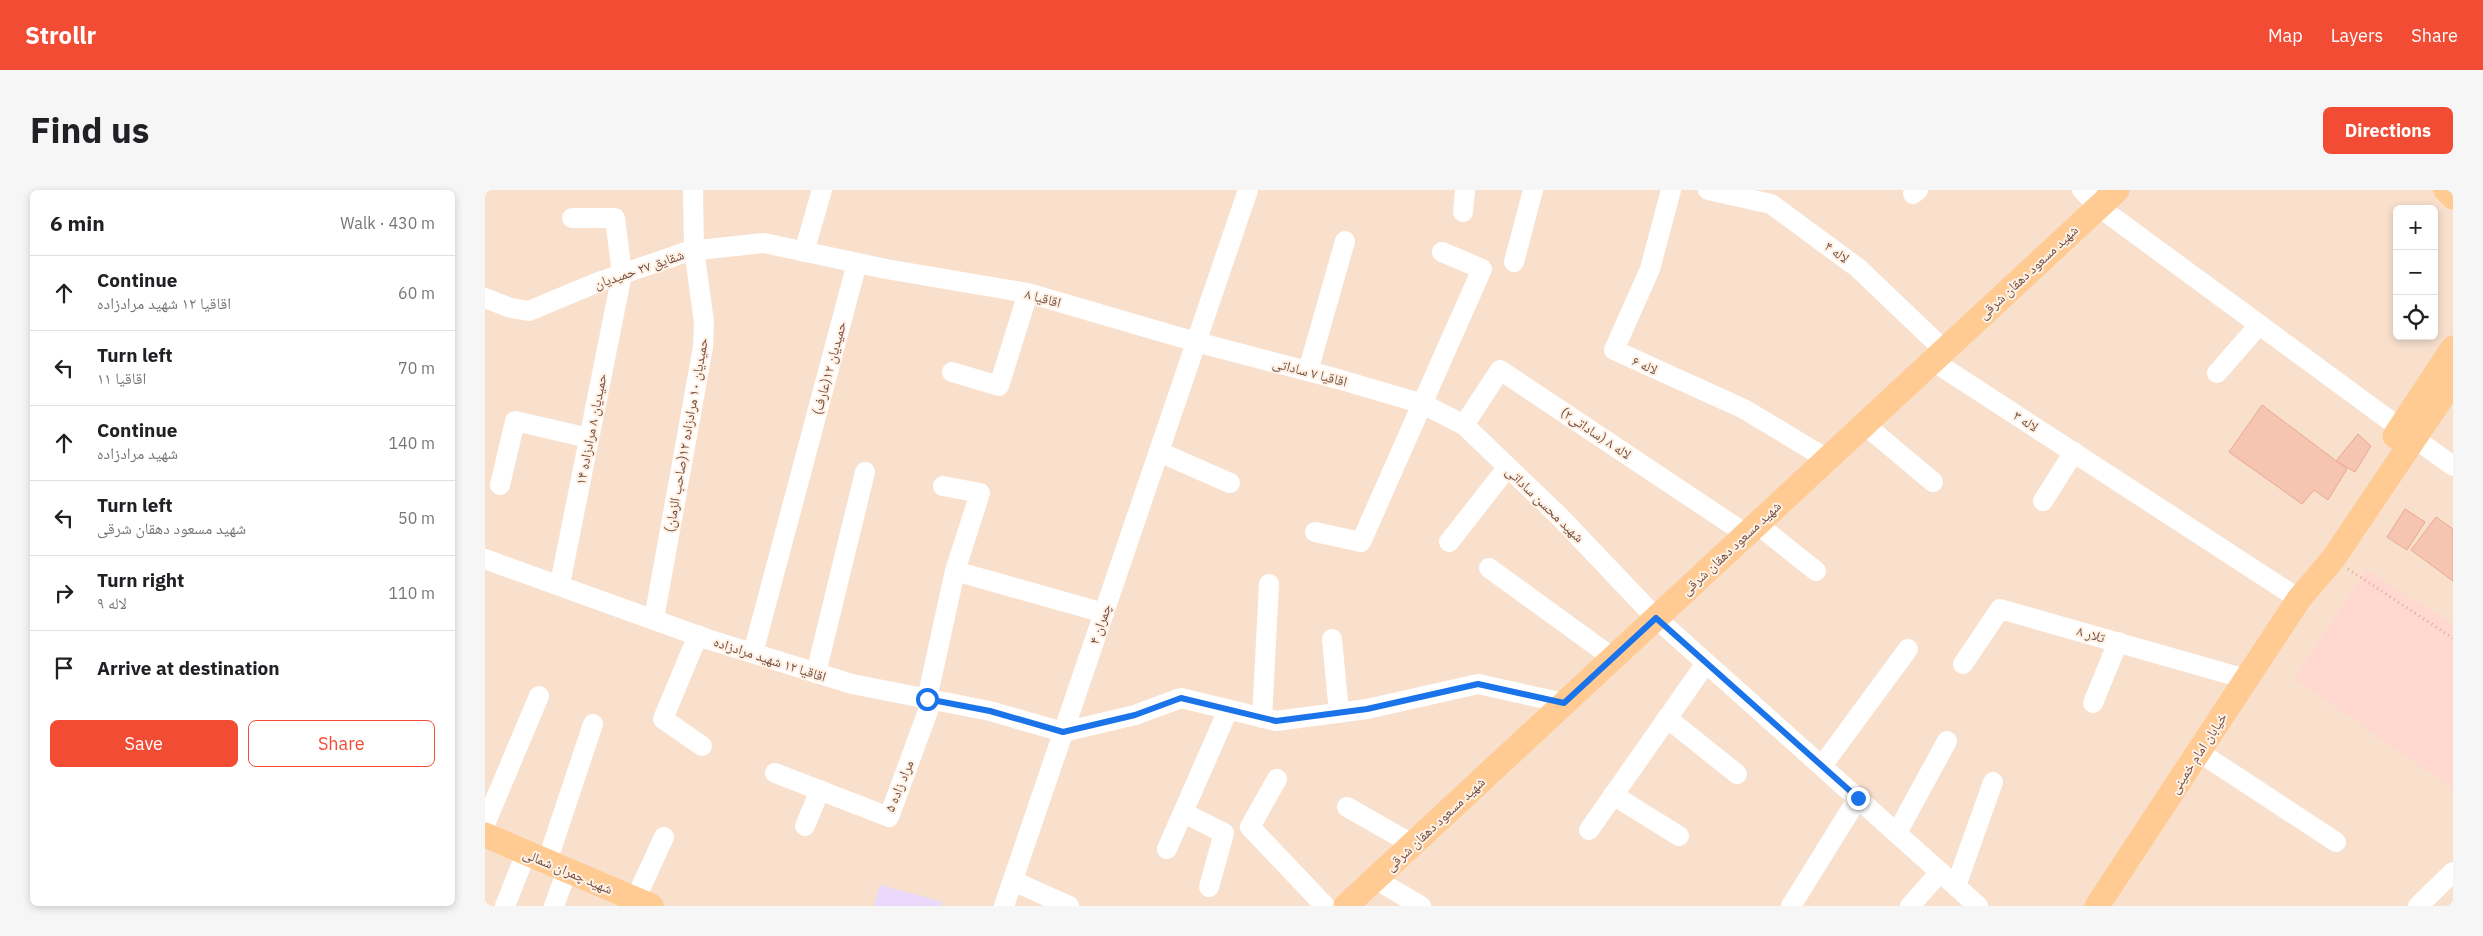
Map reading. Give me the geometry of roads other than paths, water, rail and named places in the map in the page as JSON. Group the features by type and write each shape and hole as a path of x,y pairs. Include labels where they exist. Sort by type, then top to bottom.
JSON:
{"main road":[{"name":"شهید مسعود دهقان شرقی","path":"1346,906 1938,356 2090,199 2117,190"},
{"path":"2446,190 2453,197"},
{"name":"خیابان امام خمینی","path":"2097,906 2299,599 2333,559 2407,433 2453,348"},
{"name":"خیابان امام خمینی","path":"2299,599 2320,550 2407,433 2453,380"},
{"name":"شهید چمران شمالی","path":"485,835 643,903"}],"street":[{"name":"حمیدیان ۱۰ مرادزاده ۱۲(صاحب الزمان)","path":"654,619 703,347 704,322 694,250 693,190"},
{"path":"804,252 821,190"},
{"name":"چمران ۴","path":"1004,906 1248,190"},
{"path":"1463,212 1465,190"},
{"path":"1513,262 1533,190"},
{"name":"لاله ۶","path":"1671,190 1650,269 1614,350 1744,409 1827,459"},
{"name":"لاله ۴","path":"1708,190 1771,204 1859,268 1938,356"},
{"path":"2090,199 2453,466"},
{"name":"حمیدیان ۸ مرادزاده ۱۴","path":"561,584 622,274 615,218 572,218"},
{"path":"1308,371 1345,240"},
{"name":"شقایق ۲۷ حمیدیان","path":"485,298 511,308 529,311 622,274 694,250 764,244 886,269"},
{"path":"1315,532 1361,542 1482,269 1442,252"},
{"name":"حمیدیان ۱۲(عارف)","path":"753,653 857,263"},
{"name":"اقاقیا ۸","path":"886,269 1028,293 1196,342"},
{"path":"952,372 999,386 1028,293"},
{"path":"2217,373 2259,325"},
{"name":"اقاقیا ۷ ساداتی","path":"1196,342 1308,371 1423,404"},
{"name":"لاله ۳","path":"1938,356 2075,452 2299,599"},
{"name":"لاله ۸ (ساداتی۲)","path":"1464,425 1500,370 1752,529"},
{"name":"شهید محسن ساداتی","path":"1423,404 1464,425 1559,516 1656,618 1978,906"},
{"path":"499,486 515,421 589,438"},
{"path":"1864,424 1933,482"},
{"path":"1159,452 1230,483"},
{"path":"2043,502 2075,452"},
{"path":"1449,542 1507,468"},
{"path":"816,673 865,472"},
{"path":"929,699 955,571 979,492 943,486"},
{"path":"1752,529 1816,571"},
{"name":"اقاقیا ۱۲ شهید مرادزاده","path":"485,559 561,584 699,635 852,684 990,711 1063,732"},
{"path":"1489,568 1613,658"},
{"path":"955,571 1104,613"},
{"path":"1262,718 1269,584"},
{"name":"تلار ۸","path":"1963,664 2000,609 2246,679"},
{"path":"699,635 663,719 702,746"},
{"path":"1332,639 1339,713"},
{"path":"2093,703 2119,642"},
{"path":"1821,766 1908,649"},
{"path":"1589,830 1707,663"},
{"path":"1063,732 1135,715 1181,698 1276,721 1367,709 1478,684 1564,703"},
{"path":"485,824 539,696"},
{"name":"مراد زاده ۵","path":"775,773 889,817 929,699"},
{"path":"1167,849 1228,710"},
{"path":"1667,718 1737,774"},
{"path":"505,906 547,862 593,724"},
{"path":"1897,834 1947,740"},
{"path":"2199,752 2336,842"},
{"path":"1277,779 1250,827 1325,906"},
{"path":"1956,886 1993,782"},
{"path":"805,826 820,790"},
{"path":"1613,795 1679,836"},
{"path":"1791,906 1858,798"},
{"path":"1347,807 1412,844"},
{"path":"1184,813 1224,833 1209,886"},
{"path":"643,903 664,837"},
{"path":"547,862 554,906"},
{"path":"1910,906 1940,872"},
{"path":"2419,906 2453,872"},
{"path":"1375,879 1421,906"},
{"path":"1013,881 1069,906"}]}
